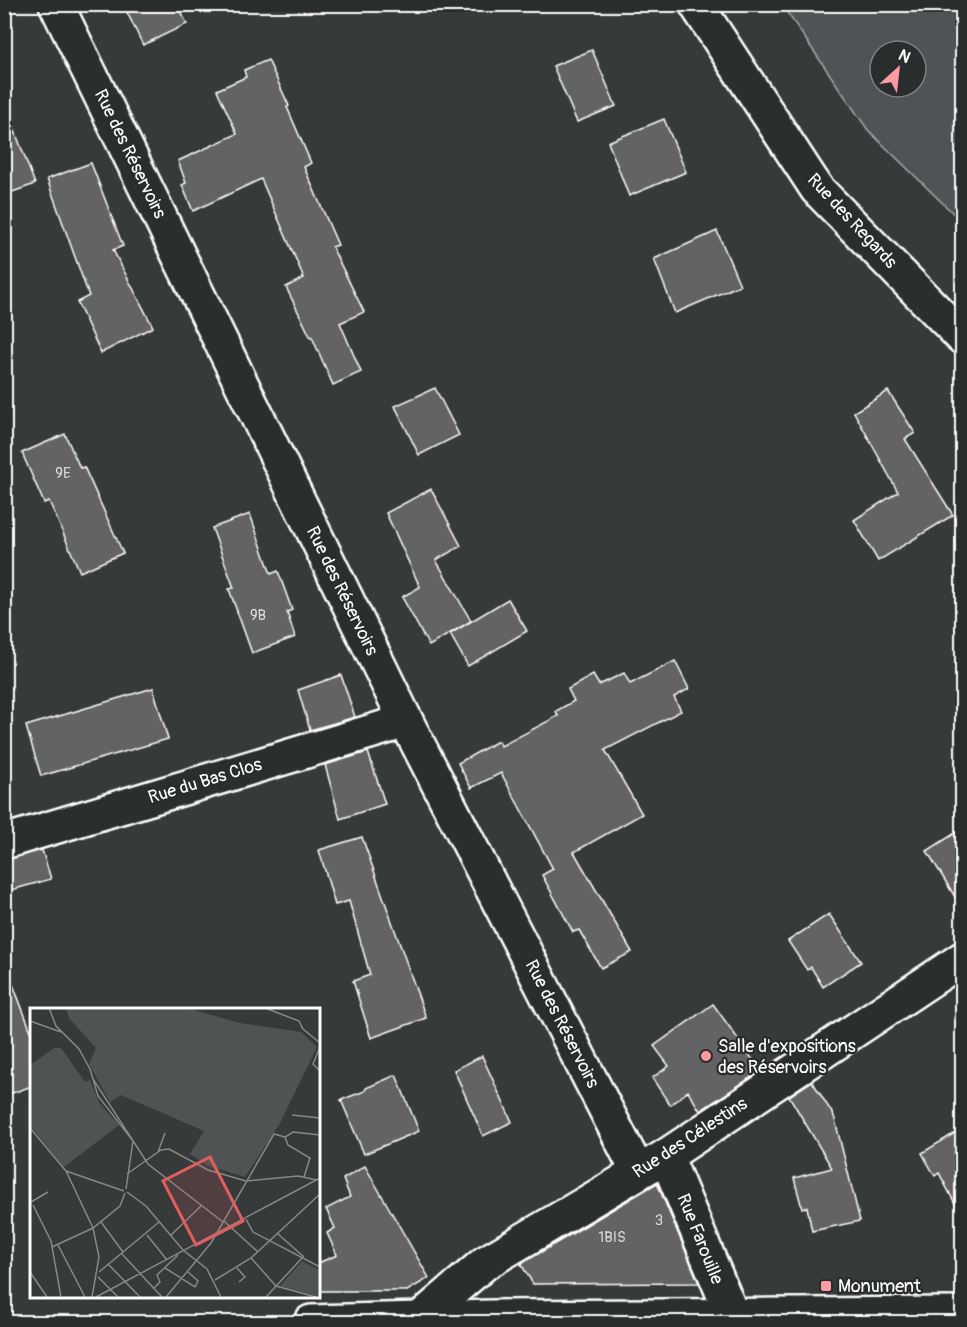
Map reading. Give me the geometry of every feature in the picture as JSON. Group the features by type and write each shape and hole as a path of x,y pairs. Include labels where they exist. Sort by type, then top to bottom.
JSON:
{"street":[{"name":"Rue des Réservoirs","path":"56,4 406,721 638,1172"},
{"name":"Rue des Regards","path":"696,4 817,189 963,337"},
{"name":"Rue du Bas Clos","path":"4,842 406,721"},
{"name":"Rue des Célestins","path":"418,1321 485,1263 666,1156 963,959"},
{"name":"Rue Farouille","path":"666,1156 733,1319"},
{"path":"312,1323 733,1319 963,1314"}],"shaded area":[{"path":"782,5 962,5 962,222 868,130"}],"building":[{"path":"123,4 177,4 187,24 143,45"},
{"path":"592,50 616,106 577,122 553,66"},
{"path":"268,60 311,163 304,167 338,245 332,247 364,312 340,323 361,372 333,385 312,337 286,287 304,278 261,179 193,211 182,185 186,183 178,161 237,134 217,90 246,77 244,70"},
{"path":"7,110 35,184 4,195 4,111"},
{"path":"664,119 686,172 629,196 608,142"},
{"path":"91,163 123,246 113,250 153,327 101,353 77,302 89,296 47,179"},
{"path":"717,231 740,285 675,313 654,259"},
{"path":"435,388 459,435 419,455 395,406"},
{"path":"888,391 915,433 905,439 953,515 878,561 854,520 898,492 854,412"},
{"path":"65,434 80,468 84,467 123,553 80,572 49,501 44,503 22,453"},
{"path":"431,489 461,546 436,560 471,621 429,646 402,597 420,587 386,513"},
{"path":"250,514 271,574 278,571 292,610 287,612 295,637 252,653 229,589 234,588 212,528"},
{"path":"508,599 527,631 468,666 450,634"},
{"path":"675,661 689,689 674,697 681,711 605,750 642,814 574,852 632,952 601,968 579,930 573,932 542,875 553,869 501,773 471,788 458,763 498,741 501,746 558,716 556,711 574,701 568,689 593,675 599,685 624,673 630,684"},
{"path":"341,675 355,717 310,730 298,690"},
{"path":"153,688 168,739 41,776 26,726"},
{"path":"368,752 385,804 340,819 325,765"},
{"path":"963,828 963,910 927,851"},
{"path":"362,837 426,1018 371,1038 353,981 370,975 349,901 335,905 319,850"},
{"path":"42,850 51,879 4,892 4,860"},
{"path":"829,914 861,962 823,987 811,967 807,970 788,941"},
{"path":"7,969 30,1029 30,1087 4,1096 4,970"},
{"name":"Salle d'expositions des Réservoirs","path":"713,1004 761,1071 700,1111 688,1091 670,1105 652,1078 669,1066 654,1046"},
{"path":"482,1056 512,1122 483,1136 454,1070"},
{"path":"396,1075 419,1131 364,1154 341,1100"},
{"path":"812,1081 834,1116 860,1221 812,1231 807,1207 802,1208 794,1178 832,1168 789,1096"},
{"path":"963,1128 963,1219 939,1173 935,1176 922,1153"},
{"path":"365,1166 429,1278 407,1291 320,1291 320,1262 337,1255 327,1233 335,1228 326,1209 350,1197 343,1179"},
{"path":"657,1183 699,1283 533,1284 521,1264"}],"place":[{"name":"Salle d'expositions des Réservoirs","path":"706,1056"},
{"name":"Monument","path":"826,1286"}]}
